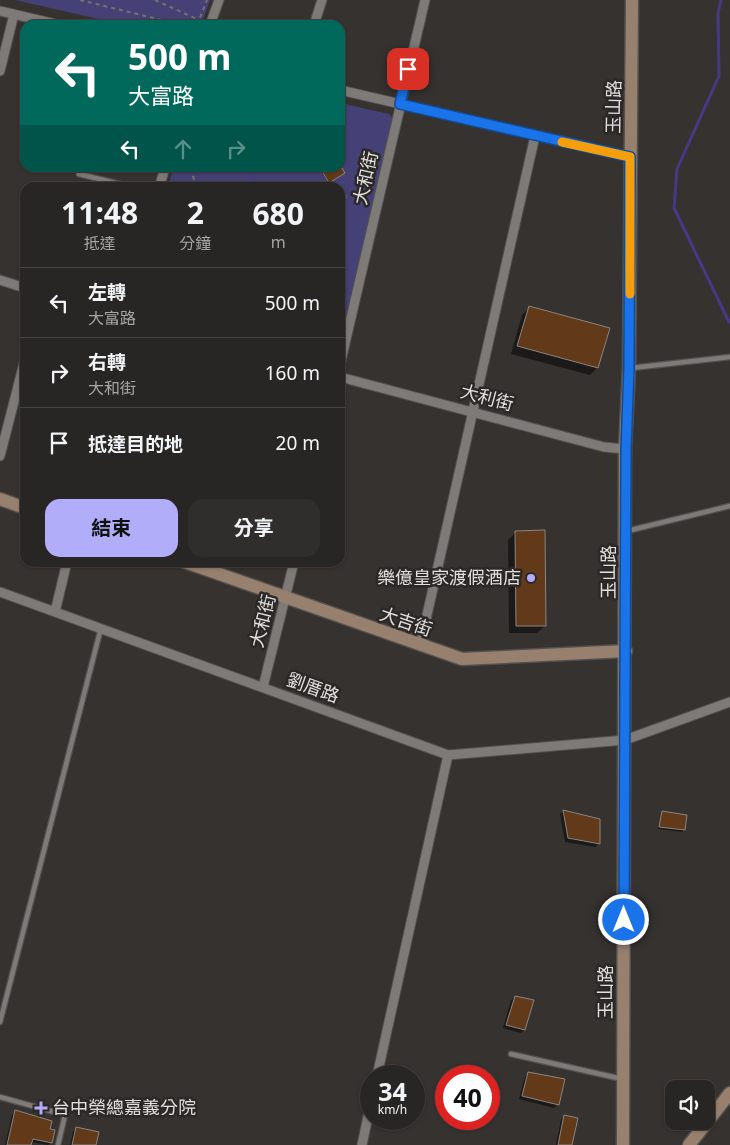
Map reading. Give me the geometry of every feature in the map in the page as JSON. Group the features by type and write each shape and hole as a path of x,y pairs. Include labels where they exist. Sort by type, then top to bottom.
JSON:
{"street":[{"path":"212,20 218,0"},
{"path":"316,20 322,0"},
{"name":"大和街","path":"345,343 425,0"},
{"name":"玉山路","path":"623,1145 626,449 629,368 632,0"},
{"path":"0,11 39,20"},
{"path":"0,71 14,14"},
{"path":"345,91 630,157"},
{"path":"420,646 535,136"},
{"path":"0,280 20,286"},
{"path":"0,456 20,378"},
{"name":"大利街","path":"345,378 604,447 626,449"},
{"path":"0,499 20,506"},
{"path":"55,612 66,567"},
{"name":"大吉街","path":"199,567 285,599 462,659 626,650"},
{"name":"大和街","path":"263,687 293,567"},
{"name":"劉厝路","path":"0,592 448,755 625,740 730,702"},
{"path":"379,1065 448,755"},
{"path":"689,1145 730,1093"},
{"path":"362,1145 365,1130"}],"lane":[{"path":"79,174 112,182"},
{"path":"629,368 730,357"},
{"path":"626,531 730,506"},
{"path":"0,1022 101,628"},
{"path":"511,1054 623,1080"},
{"path":"0,1097 65,1114 58,1145"}],"path":[{"path":"80,0 162,20"},
{"path":"155,0 199,20 206,0"},
{"path":"345,202 346,192"}],"shaded area":[{"path":"15,0 210,0 203,20 103,20"},
{"path":"345,104 389,114 396,122 345,334 345,182 170,182 172,172 345,172"}],"building":[{"path":"322,172 345,173 331,182 328,182"},
{"path":"529,306 610,328 598,368 517,346"},
{"name":"樂億皇家渡假酒店","path":"545,530 546,626 516,626 515,531"},
{"path":"563,810 600,819 600,844 568,838"},
{"path":"662,811 687,815 685,830 659,827"},
{"path":"515,996 534,1000 525,1030 506,1025"},
{"path":"528,1072 565,1079 559,1105 522,1096"},
{"path":"15,1110 52,1121 50,1129 55,1130 52,1143 33,1139 31,1145 7,1145"},
{"path":"564,1115 578,1118 572,1145 558,1145"},
{"path":"76,1127 99,1132 96,1145 72,1145"}],"waterway":[{"path":"721,0 718,13 719,76 677,169 674,208 729,322"},
{"path":"250,172 256,182"}],"slow traffic":[{"path":"562,142 630,157 630,294"}],"place":[{"name":"樂億皇家渡假酒店","path":"531,578"},
{"name":"台中榮總嘉義分院","path":"41,1108"}],"route":[{"path":"408,69 400,104 630,157 629,368 626,449 624,920"}]}
